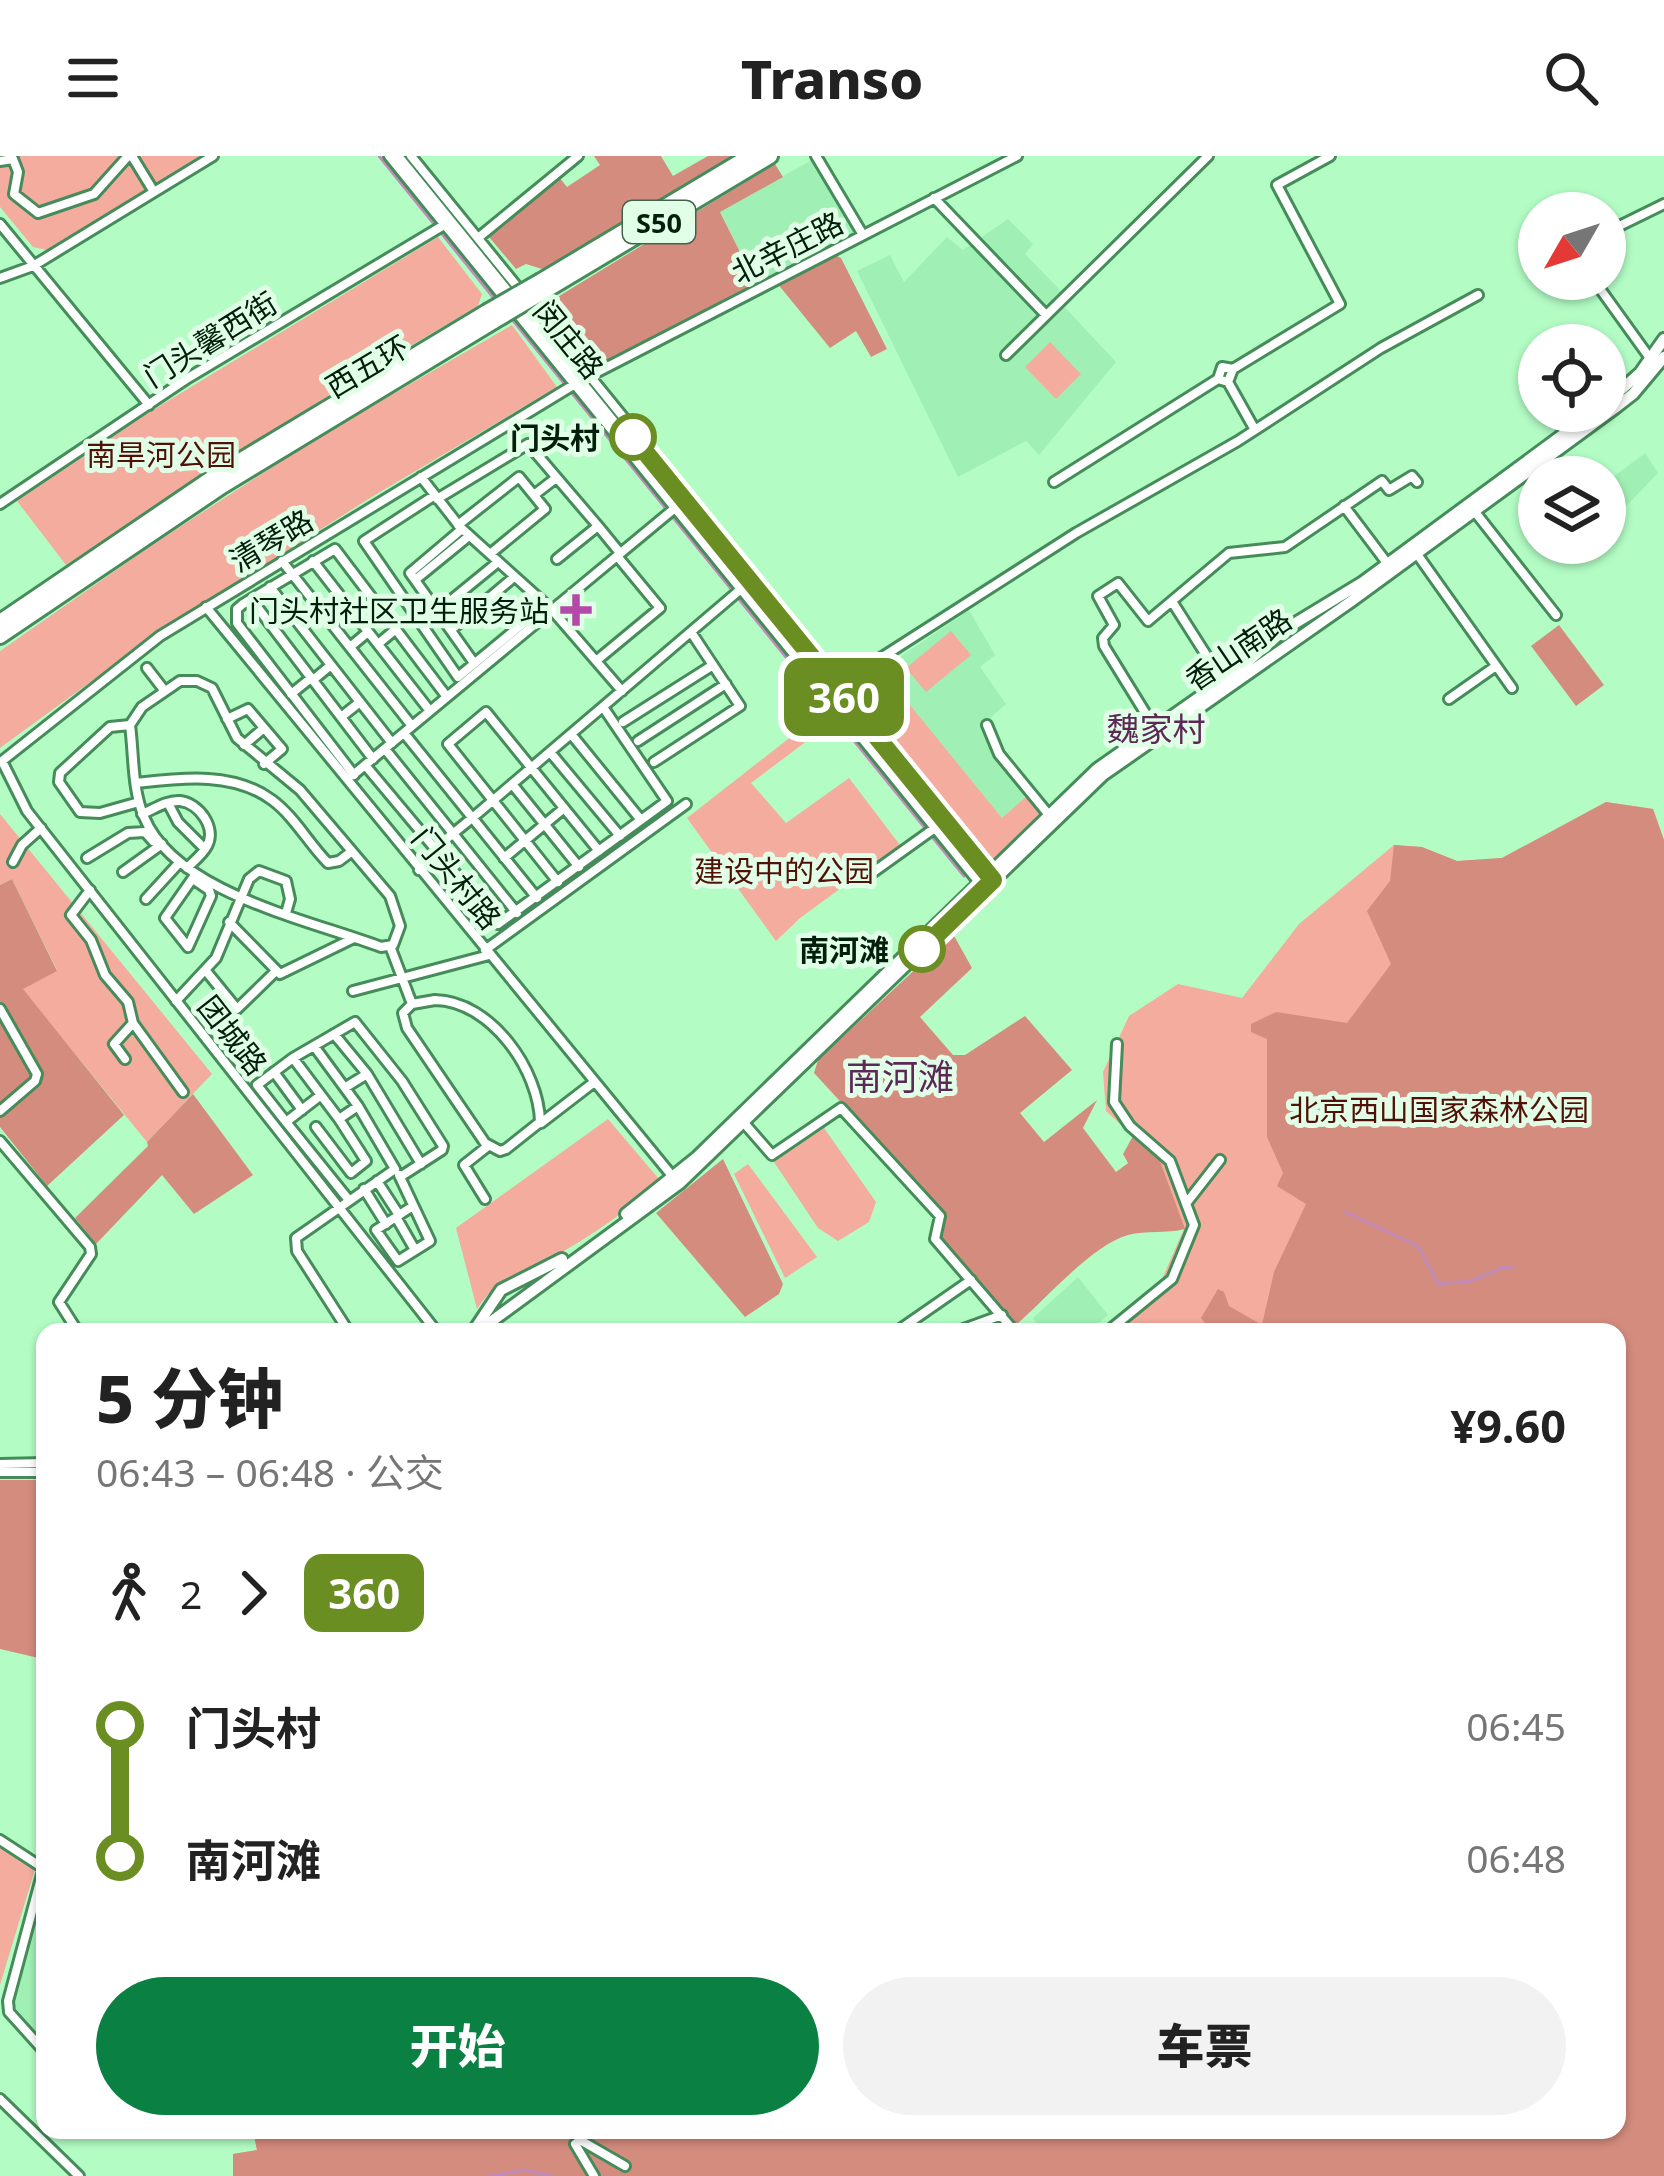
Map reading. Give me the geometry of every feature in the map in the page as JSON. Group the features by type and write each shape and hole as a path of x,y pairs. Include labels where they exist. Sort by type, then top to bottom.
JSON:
{"highway":[{"name":"西五环","path":"544,285 750,156"},
{"name":"西五环","path":"0,622 215,476 770,156"},
{"name":"西五环","path":"0,636 222,486 490,317"}],"main road":[{"name":"闵庄路","path":"400,156 448,223 582,379 938,827 988,879"},
{"name":"闵庄路","path":"400,156 838,686 988,879"},
{"name":"香山南路","path":"487,1323 660,1200 744,1124 1097,769 1417,554 1633,394 1657,361 1664,339"},
{"name":"香山南路","path":"1626,387 1657,361"},
{"name":"香山南路","path":"480,1323 501,1289 574,1251 674,1178 988,879 1155,730 1284,630 1388,565 1567,432"}],"street":[{"path":"0,161 12,157 18,172 14,194 38,213 94,194 130,156 154,192"},
{"path":"0,278 33,266 213,156"},
{"name":"闵庄路","path":"400,156 478,238 675,508 938,827"},
{"path":"478,238 578,156"},
{"path":"816,156 863,235"},
{"name":"北辛庄路","path":"582,379 1017,156"},
{"path":"1006,355 1208,156"},
{"path":"1054,482 1340,304 1277,185 1330,156"},
{"path":"934,198 1046,315"},
{"path":"1626,223 1664,204"},
{"name":"门头馨西街","path":"0,504 149,405 448,223"},
{"path":"0,224 149,405"},
{"path":"838,686 1076,533 1256,430 1381,348 1478,295"},
{"path":"1609,300 1657,361"},
{"name":"清琴路","path":"1,760 118,665 206,607 582,379"},
{"path":"1223,380 1256,430"},
{"path":"596,662 660,608 619,554 598,526 528,444 364,541 458,677 619,554 675,508"},
{"path":"1155,730 1104,646 1103,638 1114,625 1098,596 1118,583 1148,621 1229,554 1285,547 1382,481 1389,490 1412,476 1418,482"},
{"path":"422,477 463,530 548,608 622,691"},
{"path":"437,611 545,509 519,477 410,572 437,611 474,663"},
{"path":"534,495 556,477"},
{"path":"1344,506 1388,565"},
{"path":"1475,512 1556,615"},
{"path":"557,559 598,526"},
{"path":"447,697 335,549 237,609 237,623 350,777 447,697 548,608"},
{"path":"1417,554 1512,688"},
{"path":"313,560 430,711"},
{"path":"282,561 537,898"},
{"path":"451,630 514,577"},
{"path":"270,587 517,913"},
{"path":"437,854 434,849 471,816 741,589"},
{"path":"251,599 437,854 494,922 503,923 667,801 603,707"},
{"path":"1173,603 1222,680"},
{"name":"门头村路","path":"206,607 350,777 419,869 674,1178"},
{"path":"350,647 380,609"},
{"path":"285,643 302,629"},
{"path":"378,644 396,629"},
{"path":"654,762 740,706 691,632"},
{"path":"291,694 331,665"},
{"path":"623,722 713,665"},
{"path":"1449,699 1496,666"},
{"path":"147,668 164,689"},
{"path":"407,682 425,669"},
{"path":"160,846 142,814 130,725 142,707 164,689 181,681 197,681 212,688 244,745 300,790 389,896 400,926 398,938 381,947 194,878"},
{"path":"638,741 726,684"},
{"path":"341,718 360,702"},
{"path":"227,719 248,709 265,728 282,749 264,764"},
{"path":"558,882 448,744 486,712 599,852"},
{"path":"130,725 110,728 60,773 59,782 80,812 100,813 140,802"},
{"path":"987,725 999,754 1049,815"},
{"path":"244,745 265,728"},
{"path":"571,734 641,820"},
{"path":"550,752 620,836"},
{"name":"团城路","path":"1,760 41,828 430,1323"},
{"path":"136,783 210,779 243,785 274,802 328,863 340,861 351,851"},
{"path":"512,784 579,867"},
{"path":"142,814 168,803 190,803 210,834 205,849 146,898"},
{"path":"168,803 182,827 205,849"},
{"path":"353,991 487,953 686,803"},
{"path":"504,857 564,808"},
{"path":"872,873 938,827"},
{"path":"13,862 22,845 41,828"},
{"path":"87,858 139,831 183,865 212,896 188,947 165,918 194,878"},
{"path":"123,872 160,846"},
{"path":"419,869 437,854"},
{"path":"176,1001 216,958 249,879 259,872 286,881 290,890 286,913"},
{"path":"90,890 71,915 91,940 105,975 128,1002 133,1023 183,1092"},
{"path":"230,922 277,971"},
{"path":"206,970 237,1009 277,971 291,970 356,938"},
{"path":"390,946 412,1004"},
{"path":"535,1128 540,1116 535,1093 503,1037 487,1020 447,1000 412,1004 403,1013 407,1028 488,1146 506,1149 535,1128 593,1083"},
{"path":"0,1009 37,1073 35,1081 0,1111"},
{"path":"343,1323 295,1244 298,1233 377,1180 421,1163 443,1146 402,1081 355,1022 256,1084 348,1199"},
{"path":"125,1059 114,1044 133,1023"},
{"path":"334,1034 367,1074 421,1163"},
{"path":"1117,1043 1114,1102 1130,1126 1170,1161 1194,1225 1178,1271 1117,1323"},
{"path":"314,1046 358,1106 397,1173 430,1241 398,1261 376,1230 413,1206"},
{"path":"293,1058 366,1161 351,1173 316,1127"},
{"path":"274,1072 302,1110"},
{"path":"346,1087 367,1074"},
{"path":"286,1122 321,1095"},
{"path":"339,1119 358,1106"},
{"path":"744,1124 772,1155 841,1108 940,1216 935,1239 1009,1323"},
{"path":"0,1141 90,1247 91,1254 59,1302 72,1323"},
{"path":"484,1199 464,1165 488,1146"},
{"path":"319,1163 334,1151"},
{"path":"1187,1202 1220,1160"},
{"path":"377,1180 416,1250"},
{"path":"364,1189 386,1224"},
{"path":"909,1323 971,1280"},
{"path":"980,1323 1002,1315"},
{"path":"0,1468 36,1464"},
{"path":"0,1468 36,1471"},
{"path":"0,1840 36,1860"},
{"path":"36,1895 8,2001 9,2012 36,2042"},
{"path":"0,2019 9,2012"},
{"path":"0,2099 36,2134"},
{"path":"41,2139 79,2176"},
{"path":"594,2176 575,2144 580,2140 625,2166"}],"shaded area":[{"path":"812,160 856,233 756,284 720,211"},
{"path":"1008,219 1033,244 1025,254 1064,294 1058,300 1116,362 1039,455 1026,441 958,477 857,271 890,255 904,282 947,237 963,250"},
{"path":"1645,453 1658,473 1626,506 1626,467"},
{"path":"969,610 995,655 980,667 1006,704 988,720 1007,754 1000,759 1028,795 1002,818 881,670"},
{"path":"1078,1277 1108,1315 1099,1323 1036,1323 1033,1318"},
{"path":"36,1914 36,2033 11,2002"}],"green space":[{"path":"0,156 200,156 47,250 33,247 0,207"},
{"path":"594,156 661,156 673,176 708,156 735,156 545,270 526,264 516,269 489,237 559,177 567,187 600,165"},
{"path":"775,164 783,177 720,212 756,284 595,367 550,311 551,301"},
{"name":"南旱河公园","path":"438,237 482,294 478,306 348,383 66,565 17,501 148,413"},
{"path":"835,255 841,258 887,349 871,357 856,331 830,348 777,283"},
{"path":"512,325 557,387 159,632 0,748 0,651 317,438"},
{"path":"1050,342 1081,374 1056,399 1025,367"},
{"path":"1559,625 1604,685 1576,706 1531,646"},
{"path":"951,631 971,655 926,692 906,668"},
{"path":"870,671 892,698 901,694 1002,818 1028,795 1042,814 994,861 847,685"},
{"name":"建设中的公园","path":"806,725 816,734 751,783 786,823 849,778 900,845 776,941 687,818"},
{"name":"北京西山国家森林公园","path":"1606,802 1653,809 1664,840 1664,2131 1556,2176 233,2176 233,2154 257,2150 255,2139 1626,2139 1626,1323 1108,1323 1162,1279 1184,1229 1160,1161 1106,1111 1103,1072 1129,1016 1178,984 1242,998 1299,924 1394,845 1422,847 1457,861 1502,858"},
{"name":"北京西山国家森林公园","path":"1606,802 1653,809 1664,840 1664,2176 233,2176 233,2154 257,2150 255,2139 1626,2139 1626,1323 1262,1323 1274,1272 1306,1204 1277,1186 1283,1173 1267,1137 1267,1039 1251,1032 1251,1024 1276,1012 1347,1023 1391,964 1367,911 1390,881 1394,845 1422,847 1457,861 1502,858"},
{"path":"0,814 212,1074 147,1142 22,989 57,970 12,879 0,885"},
{"path":"12,879 57,971 23,989 124,1115 47,1186 0,1127 0,885"},
{"path":"953,934 972,968 920,1017 953,1055 965,1055 1025,1016 1072,1070 1020,1113 1044,1142 1097,1100 1083,1128 1116,1172 1128,1163 1123,1154 1133,1136 1160,1161 1185,1229 1114,1241 1016,1323 943,1244 940,1232 946,1216 814,1073 818,1060"},
{"path":"193,1094 253,1175 194,1214 162,1175 96,1244 75,1218"},
{"path":"608,1119 659,1179 595,1232 502,1282 477,1309 456,1228"},
{"path":"824,1128 876,1202 869,1222 838,1241 818,1228 774,1162"},
{"path":"723,1159 783,1284 779,1294 745,1317 656,1213"},
{"path":"748,1164 817,1257 785,1278 734,1174"},
{"name":"北京西山国家森林公园","path":"1218,1289 1229,1306 1259,1323 1205,1323 1201,1318"},
{"path":"0,1480 36,1480 36,1657 0,1649"},
{"path":"0,1843 36,1866 0,1985"}],"waterway":[{"path":"379,156 497,302"},
{"path":"511,318 732,590"},
{"path":"738,598 964,876"},
{"path":"1345,1212 1418,1246 1438,1284 1471,1281 1504,1267 1513,1268"},
{"path":"488,2176 526,2170 552,2176"}],"bus line":[{"name":"360","path":"633,437 993,880 922,949"}],"place":[{"name":"门头村","path":"633,437"},
{"name":"门头村社区卫生服务站","path":"576,610"},
{"name":"南河滩","path":"922,949"}],"district":[{"name":"魏家村","path":"1156,728"},
{"name":"南河滩","path":"900,1076"}]}
